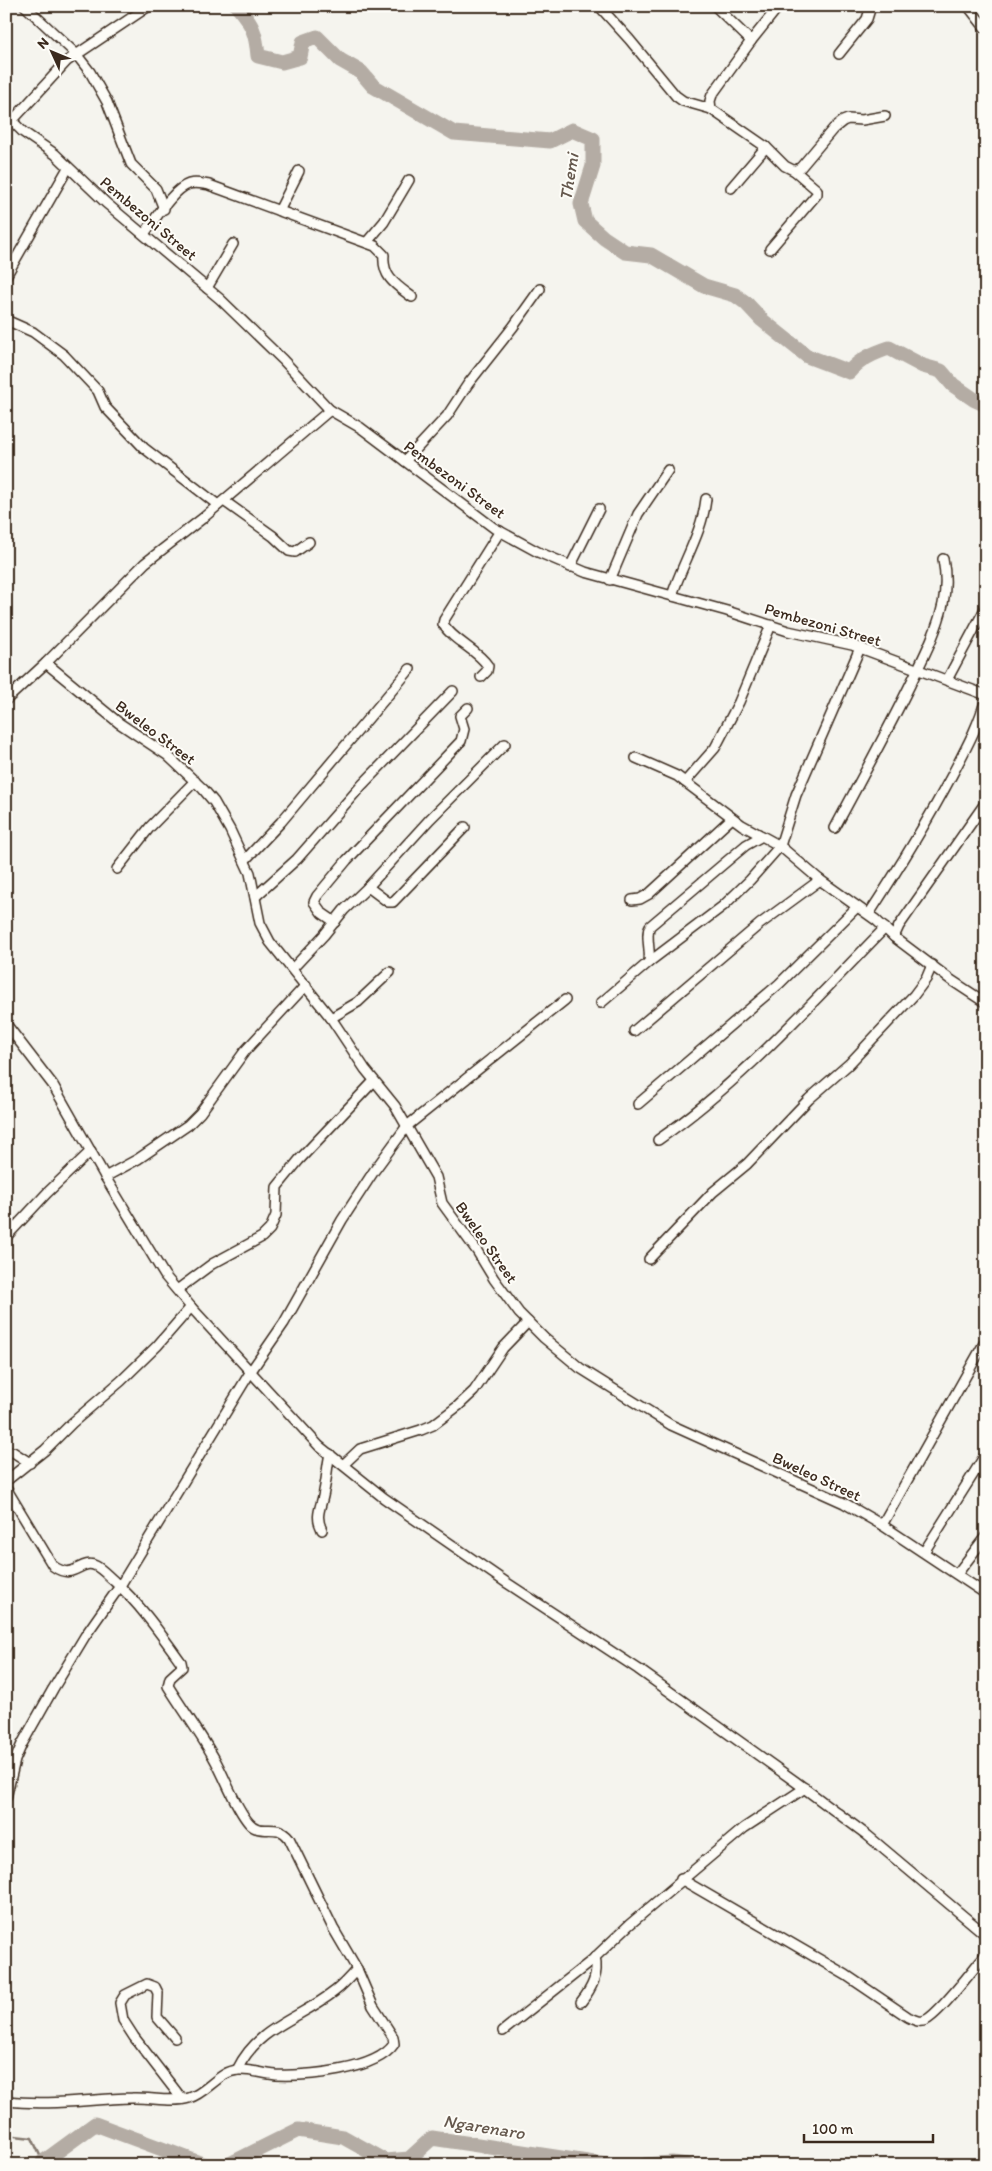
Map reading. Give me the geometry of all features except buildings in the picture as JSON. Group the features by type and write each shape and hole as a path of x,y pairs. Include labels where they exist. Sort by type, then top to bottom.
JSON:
{"street":[{"path":"25,6 76,54 90,72 107,102 131,164 156,189 164,210"},
{"path":"9,118 67,61 149,6"},
{"path":"599,6 676,96 683,101 711,109 766,147 785,166 812,184 817,190 816,194 770,249"},
{"path":"716,6 751,41"},
{"path":"711,109 710,100 712,96 751,41 780,6"},
{"path":"839,54 863,24 871,6"},
{"path":"968,6 986,29"},
{"path":"794,171 801,167 833,129 843,121 885,116"},
{"name":"Pembezoni Street","path":"9,118 23,132 55,154 106,203 207,288 283,360 330,410 361,428 500,531 570,567 771,625 860,648 986,696"},
{"path":"731,188 766,147"},
{"path":"6,276 68,168"},
{"path":"279,211 299,171"},
{"path":"367,242 384,222 409,180"},
{"path":"144,234 181,189 188,184 209,185 367,242 381,250 384,255 385,274 412,297"},
{"path":"207,288 233,244"},
{"path":"405,461 447,416 468,384 540,289"},
{"path":"6,320 33,332 64,355 98,391 105,407 144,448 221,503 273,536 289,551 295,552 309,542"},
{"path":"6,700 46,663 145,563 221,503 330,410"},
{"path":"610,580 638,514 668,470"},
{"path":"672,596 679,572 703,519 706,499"},
{"path":"570,567 600,509"},
{"path":"481,677 488,666 485,661 463,644 443,624 500,531"},
{"path":"835,828 918,669 943,606 946,572 943,559"},
{"path":"947,680 986,607"},
{"path":"685,782 715,748 739,702 771,625"},
{"path":"600,1003 649,962 723,906 750,880 780,846 798,789 860,648"},
{"name":"Bweleo Street","path":"46,663 119,723 167,756 214,802 245,860 250,873 260,922 264,932 331,1018 374,1081 395,1106 436,1177 442,1203 477,1251 494,1280 528,1322 580,1368 671,1425 844,1502 924,1552 986,1594"},
{"path":"245,860 282,822 410,669"},
{"path":"255,896 298,860 362,785 452,691"},
{"path":"869,914 924,828 966,747 983,709 986,696"},
{"path":"335,922 317,908 314,902 317,896 347,860 462,741 464,729 460,716 468,708"},
{"path":"293,968 430,819 505,744"},
{"path":"636,758 677,776 732,818 780,846 820,880 869,914 894,937 986,1003"},
{"path":"117,869 150,827 194,781"},
{"path":"894,937 899,926 986,802"},
{"path":"632,900 640,899 649,894 732,818"},
{"path":"368,887 388,902 393,902 465,827"},
{"path":"649,962 650,952 647,934 650,926 746,845 762,836"},
{"path":"634,1031 760,924 820,880"},
{"path":"638,1104 779,984 857,907"},
{"path":"658,1140 691,1117 730,1084 885,928"},
{"path":"649,1259 713,1192 747,1164 803,1106 849,1064 914,995 926,979 932,965"},
{"path":"331,1018 358,1002 390,972"},
{"path":"105,1177 138,1159 188,1125 200,1113 246,1050 306,985"},
{"path":"6,1798 15,1760 22,1744 85,1636 120,1586 252,1371 284,1323 342,1220 374,1171 407,1126 565,1000"},
{"path":"6,1024 53,1085 105,1177 165,1276 191,1307 320,1446 384,1498 507,1583 696,1709 805,1788 868,1835 986,1936"},
{"path":"177,1290 212,1264 262,1237 270,1228 276,1215 277,1187 298,1160 374,1081"},
{"path":"6,1237 91,1151"},
{"path":"6,1481 30,1463 138,1365 191,1307"},
{"path":"344,1465 360,1449 421,1430 458,1406 474,1391 503,1348 528,1322"},
{"path":"882,1525 986,1340"},
{"path":"6,1452 13,1452 30,1463"},
{"path":"322,1530 318,1524 318,1510 324,1494 330,1454"},
{"path":"924,1552 986,1454"},
{"path":"6,1488 53,1566 60,1572 67,1573 89,1564 96,1566 120,1586 151,1621 181,1662 182,1666 170,1678 168,1686 214,1757 247,1822 258,1830 278,1829 289,1838 333,1928 357,1969 373,2006 393,2037 394,2044 389,2052 358,2065 317,2074 276,2075 236,2070 219,2078 194,2096 182,2099 132,2098 54,2104 6,2101"},
{"path":"957,1574 986,1536"},
{"path":"503,2031 595,1957 682,1879 744,1828 805,1788"},
{"path":"682,1879 846,1975 918,2022 927,2019 939,2009 986,1954"},
{"path":"581,2002 594,1982 597,1967 595,1957"},
{"path":"236,2070 243,2056 253,2044 282,2023 335,1991 357,1969"},
{"path":"174,2038 157,2017 158,1993 155,1987 147,1984 125,1995 120,2003 123,2020 182,2099"}],"waterway":[{"name":"Themi","path":"237,6 252,29 258,56 282,62 300,57 303,42 317,37 340,60 361,72 373,86 454,133 550,141 572,130 593,139 593,166 581,204 585,221 604,238 625,252 651,255 704,286 735,295 746,303 762,320 807,356 849,372 858,363 889,348 923,366 941,371 953,385 986,405"},
{"name":"Ngarenaro","path":"43,2165 43,2162 95,2124 205,2165"},
{"name":"Ngarenaro","path":"228,2165 298,2130 343,2137 386,2161 409,2159 432,2138 607,2165"},
{"path":"6,2135 32,2138 43,2162"},
{"name":"Ngarenaro","path":"645,2165 672,2163 687,2165"}]}
